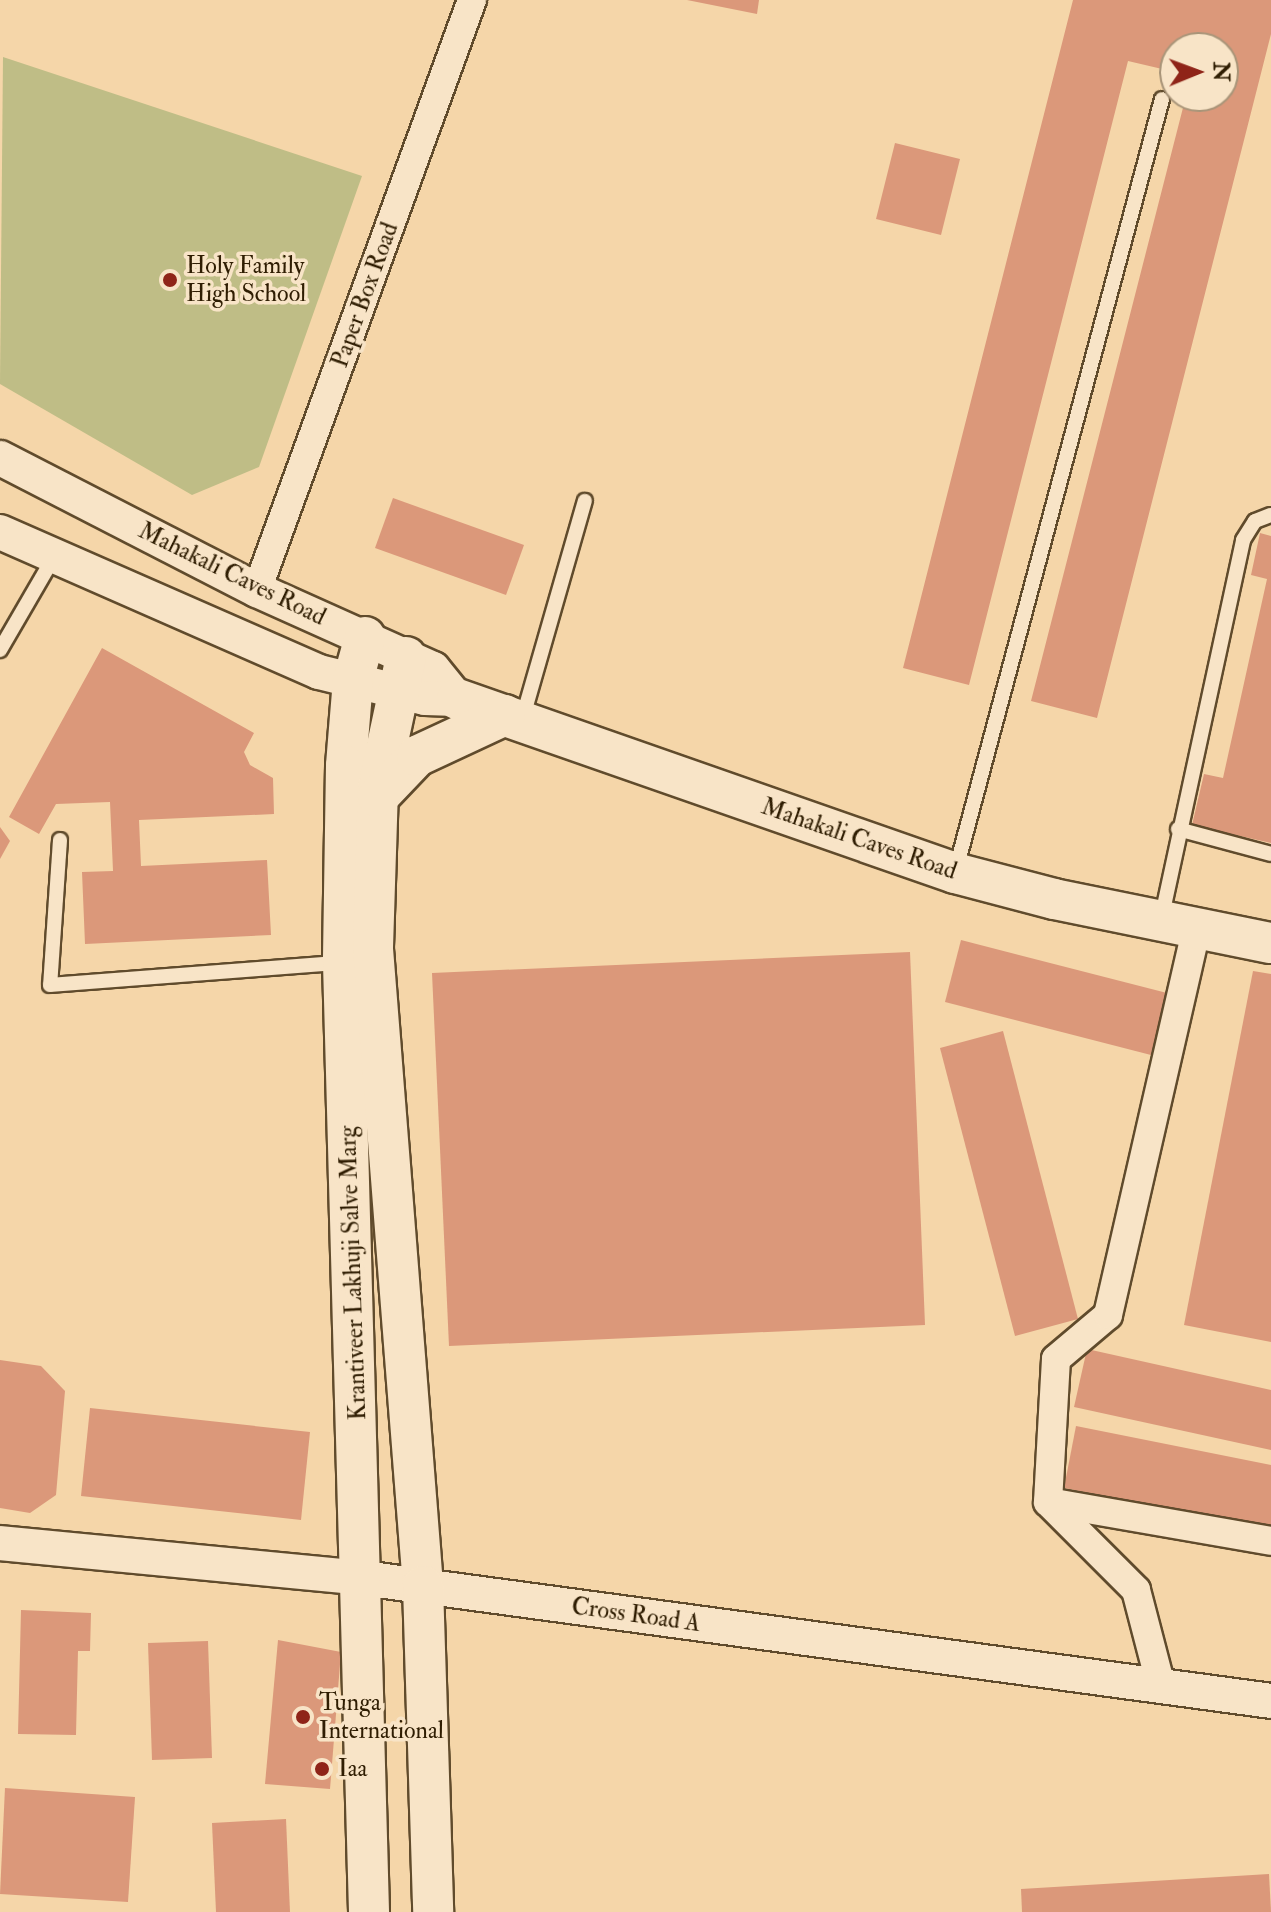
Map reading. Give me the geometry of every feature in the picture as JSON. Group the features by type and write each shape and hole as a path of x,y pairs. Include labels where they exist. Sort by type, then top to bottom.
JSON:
{"main road":[{"name":"Krantiveer Lakhuji Salve Marg","path":"365,637 353,680 343,963 363,1578 369,1912"},
{"name":"Krantiveer Lakhuji Salve Marg","path":"401,674 378,797 373,949 423,1586 433,1912"},
{"name":"Mahakali Caves Road","path":"457,699 955,873 1178,927 1271,943"},
{"path":"378,797 417,756 513,718"}],"street":[{"name":"Paper Box Road","path":"257,590 472,0"},
{"name":"Mahakali Caves Road","path":"0,458 257,590 365,637 401,674 457,699"},
{"name":"Mahakali Caves Road","path":"0,532 319,672 353,680 401,674"},
{"path":"1161,1686 1136,1590 1048,1502 1056,1359 1108,1315 1178,927"},
{"path":"1048,1502 1271,1541"},
{"name":"Cross Road A","path":"0,1543 363,1578 1271,1701"}],"lane":[{"path":"955,873 1159,110"},
{"path":"513,718 585,501"},
{"path":"1178,927 1178,829 1243,540 1255,521 1271,515"},
{"path":"0,650 55,555"},
{"path":"1178,829 1271,854"},
{"path":"60,840 50,985 343,963"}],"shaded area":[{"name":"Holy Family High School","path":"3,57 362,176 259,467 192,495 0,384"}],"building":[{"path":"687,0 759,0 757,14"},
{"path":"1073,0 1271,0 1271,34 1097,718 1031,701 1182,112 1239,112 1239,32 1159,32 1159,68 1128,61 969,685 903,668"},
{"path":"895,143 960,159 941,235 876,219"},
{"path":"393,498 524,545 506,595 375,548"},
{"path":"1260,533 1271,536 1271,843 1192,825 1204,774 1223,778 1267,579 1251,575"},
{"path":"102,648 254,733 244,752 250,765 273,778 274,814 139,820 141,866 267,860 271,935 85,944 82,872 113,871 110,802 56,804 39,834 9,817"},
{"path":"0,827 10,841 0,859"},
{"path":"961,940 1167,993 1151,1055 945,1002"},
{"path":"910,952 925,1325 449,1346 432,973"},
{"path":"1253,971 1271,974 1271,1342 1184,1325"},
{"path":"1003,1031 1078,1319 1015,1336 940,1048"},
{"path":"1087,1349 1271,1390 1271,1450 1074,1407"},
{"path":"0,1360 41,1366 65,1391 56,1495 30,1513 0,1508"},
{"path":"90,1408 310,1432 301,1520 81,1496"},
{"path":"1076,1426 1271,1465 1271,1529 1064,1488"},
{"path":"21,1610 91,1613 90,1651 78,1651 76,1735 18,1734"},
{"path":"278,1640 341,1652 330,1789 265,1784"},
{"path":"208,1641 212,1758 152,1760 148,1643"},
{"path":"5,1788 135,1797 128,1902 0,1894"},
{"path":"286,1819 290,1912 216,1912 212,1823"},
{"path":"1269,1874 1271,1912 1022,1912 1021,1889"}],"place":[{"name":"Holy Family High School","path":"170,280"},
{"name":"Tunga International","path":"303,1717"},
{"name":"Iaa","path":"322,1769"}]}
